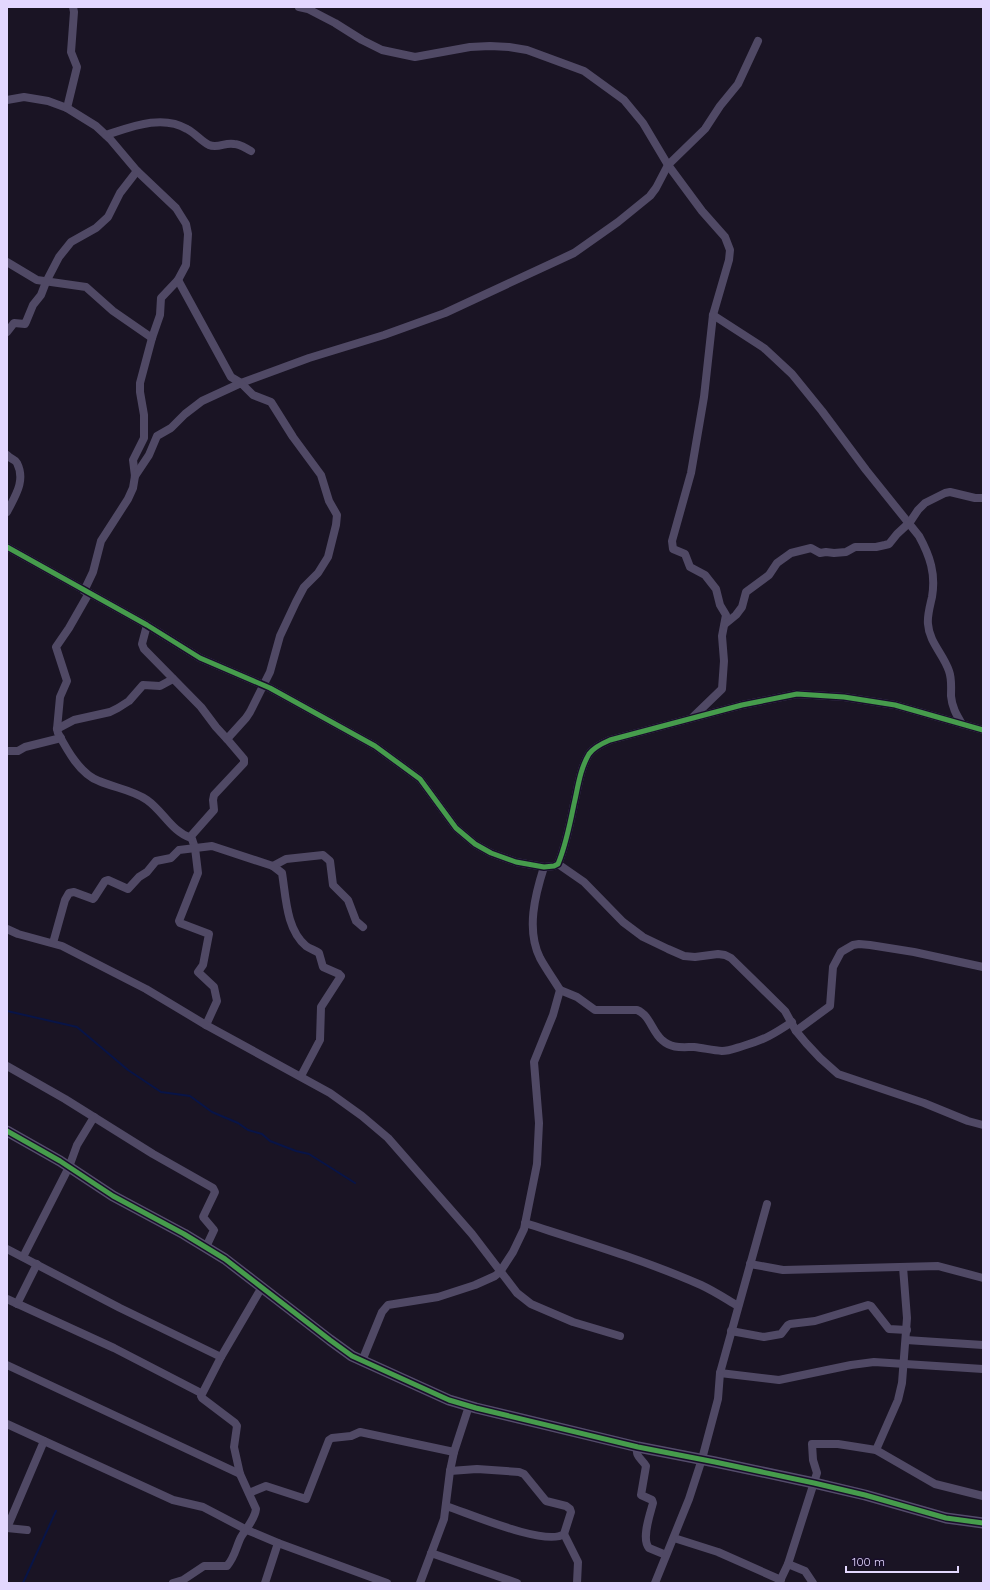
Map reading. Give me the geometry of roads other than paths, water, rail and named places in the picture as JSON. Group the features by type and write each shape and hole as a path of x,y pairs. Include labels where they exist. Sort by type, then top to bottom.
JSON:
{"street":[{"path":"67,108 77,67 71,52 74,12 73,7"},
{"path":"299,7 308,9 382,50 415,57 470,47 509,47 527,50 578,68 624,100 643,123 668,165 702,211 725,237 730,250 729,260 714,315 704,397 691,473 672,546 673,549 685,554 690,566 705,576 716,589 720,605 726,615 722,636 724,661 722,689 691,718"},
{"path":"135,476 149,455 157,436 171,428 185,414 202,401 241,383 308,358 384,335 445,314 562,259 618,222 650,196 668,165 705,129 720,106 738,84 758,41"},
{"path":"7,100 32,97 67,108 96,126 106,135 137,171 176,208 186,224 188,234 187,258 184,269 178,280 161,298 160,314 152,338 140,388 144,416 144,438 133,460 135,476 134,483 128,499 99,546 87,592 69,628 56,647 67,681 60,697 57,729 71,754 90,776 97,781 135,793 148,800 178,832 191,838 195,848 197,876 179,921 180,923 209,934 203,964 198,972 214,987 217,1001 206,1025"},
{"path":"106,135 144,124 164,122 177,124 187,129 209,145 218,146 234,144 251,151"},
{"path":"7,332 14,323 25,324 32,308 41,295 46,282 60,257 71,242 96,228 108,217 120,193 137,171"},
{"path":"7,262 32,278 46,282 86,287 113,311 152,338"},
{"path":"178,280 231,377 241,383 253,395 272,402 293,437 322,478 329,501 337,515 328,557 318,573 304,587 280,636 270,672 264,685 246,718 228,739"},
{"path":"714,315 764,348 792,374 841,434 866,470 910,522 922,541 931,561 934,585 927,622 928,628 930,636 949,669 952,703 954,711 962,724"},
{"path":"7,455 16,461 21,482 7,512"},
{"path":"725,624 736,615 742,607 746,592 769,575 777,563 789,555 811,548 820,553 834,553 846,552 855,547 885,546 889,544 910,522 924,503 950,492 975,498 983,498"},
{"path":"7,547 147,625 208,662 264,685 375,746 416,775 456,828 475,844 509,860 544,867 558,864"},
{"path":"147,625 142,644 144,650 200,707 244,759 244,763 214,796 214,810 191,838"},
{"path":"57,729 74,720 110,712 118,708 129,701 143,685 160,686 173,679"},
{"path":"558,864 564,845 578,782 590,753 595,748 610,740 691,718 788,695 844,697 895,705 983,730"},
{"path":"7,751 18,751 25,747 61,738"},
{"path":"53,943 65,900 69,893 74,892 93,899 104,880 108,880 128,889 156,862 171,858 179,850 217,846 273,866 282,873 290,922 295,931 306,947 320,953 323,967 341,976 321,1006 320,1040 301,1076"},
{"path":"273,866 286,859 323,855 330,861 333,885 348,900 356,921 363,927"},
{"path":"558,864 584,882 623,922 643,937 684,956 695,957 718,954 731,958 785,1011 796,1031 820,1058 838,1074 924,1103 968,1121 983,1125"},
{"path":"544,867 536,895 534,934 541,959 560,990 577,997 595,1010 637,1010 643,1013 662,1040 676,1048 697,1047 721,1051 730,1050 762,1041 792,1022"},
{"path":"7,929 18,934 62,946 146,989 206,1025 330,1093 362,1116 388,1138 472,1234 517,1293 532,1304 573,1322 620,1336"},
{"path":"796,1031 830,1006 832,1000 831,976 833,968 841,952 853,945 870,945 914,952 983,967"},
{"path":"362,1361 382,1312 388,1305 438,1298 475,1286 500,1272 516,1246 525,1223 538,1162 539,1122 534,1062 553,1015 560,990"},
{"path":"7,1066 94,1117 153,1154 213,1188 215,1192 203,1214 204,1220 214,1230 206,1247"},
{"path":"23,1257 69,1167 77,1146 94,1117"},
{"path":"7,1131 69,1167 113,1196 166,1224 225,1259 262,1286 343,1350 362,1361 449,1400 638,1447 702,1459 865,1495 946,1518 983,1523"},
{"path":"655,1583 689,1499 702,1459 718,1399 720,1373 767,1204"},
{"path":"525,1223 612,1251 667,1272 702,1286 738,1306"},
{"path":"7,1249 120,1308 221,1357"},
{"path":"17,1304 37,1264"},
{"path":"750,1264 783,1270 945,1267 983,1278"},
{"path":"876,1450 900,1392 907,1330 903,1267"},
{"path":"201,1393 262,1286"},
{"path":"7,1299 114,1348 201,1393 202,1398 237,1426 234,1447 240,1474 256,1512 240,1540 236,1554 228,1566 204,1566 182,1580 173,1583"},
{"path":"731,1331 764,1336 781,1334 790,1324 815,1320 868,1305 871,1306 889,1330 907,1330"},
{"path":"906,1340 983,1345"},
{"path":"720,1373 779,1380 851,1365 874,1362 983,1369"},
{"path":"7,1364 240,1474"},
{"path":"420,1583 444,1518 454,1452 469,1406"},
{"path":"7,1424 173,1500 203,1508 247,1530 278,1543 387,1583"},
{"path":"248,1493 266,1486 306,1499 330,1439 351,1436 360,1432 454,1452"},
{"path":"27,1530 7,1528 44,1441"},
{"path":"674,1538 718,1552 780,1581 788,1564 817,1471 813,1460 812,1444 838,1444 876,1450 935,1484 983,1496"},
{"path":"638,1447 636,1454 646,1466 640,1495 652,1500 653,1503 646,1528 647,1546 666,1555"},
{"path":"446,1506 527,1534 559,1537 564,1534 571,1512 566,1506 546,1501 524,1474 515,1471 494,1470 450,1471"},
{"path":"564,1534 578,1562 577,1583"},
{"path":"265,1583 278,1543"},
{"path":"431,1553 517,1583"},
{"path":"788,1564 805,1571 813,1583"}],"waterway":[{"path":"7,1011 77,1027 128,1070 161,1092 190,1096 212,1112 238,1123 248,1130 262,1134 270,1141 296,1151 309,1154 355,1183"},
{"path":"23,1583 56,1511"}]}
